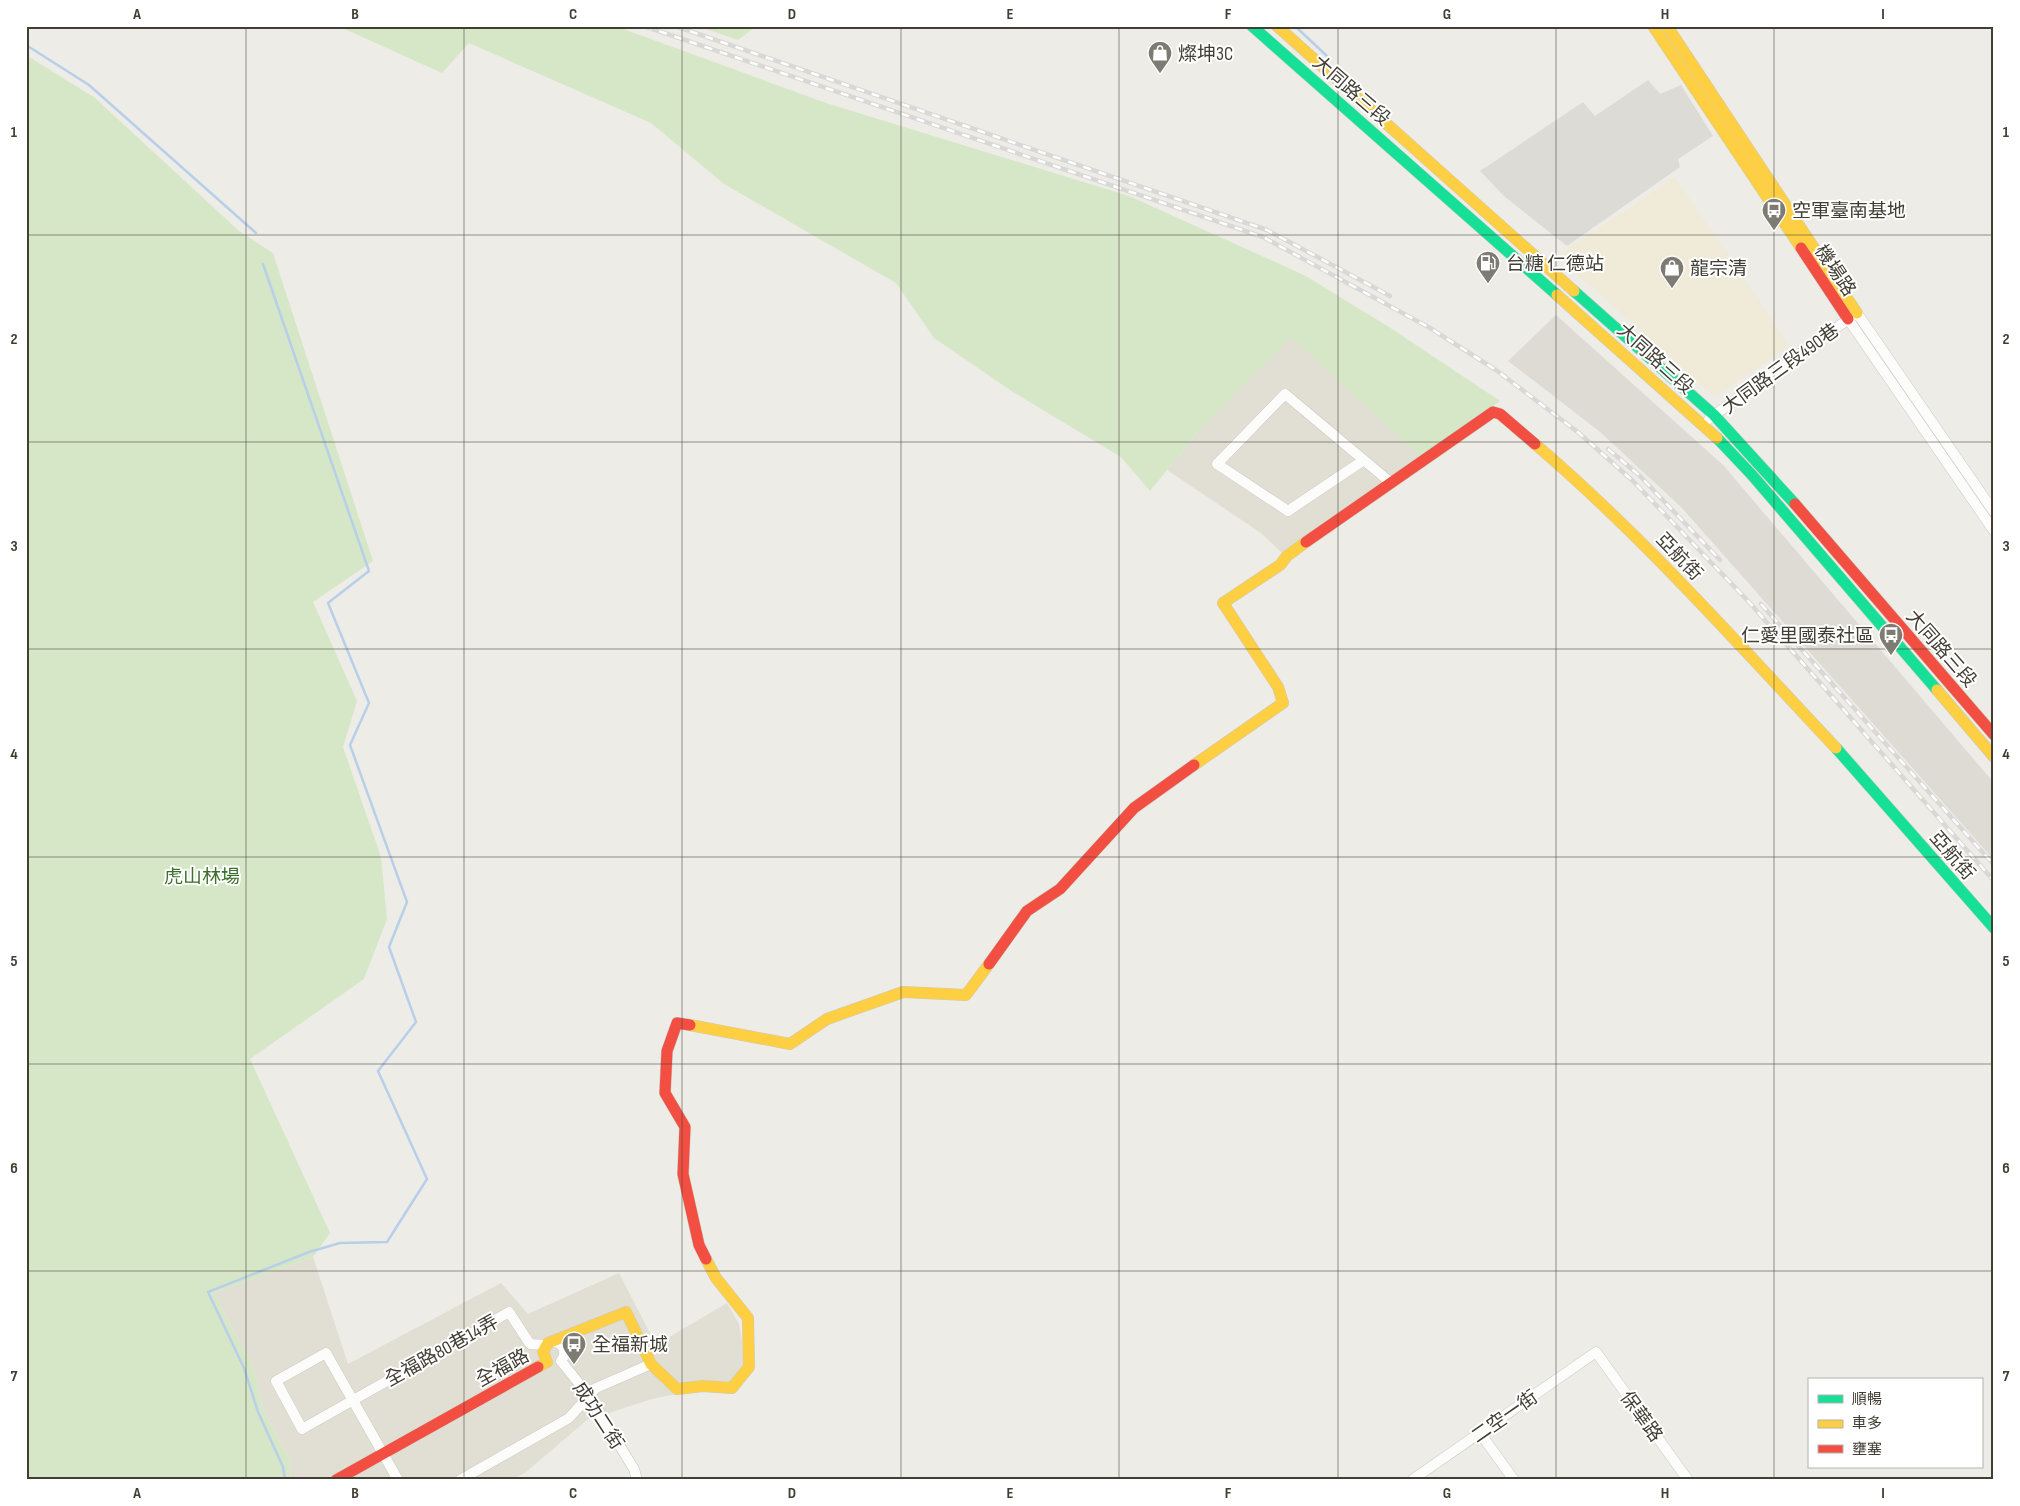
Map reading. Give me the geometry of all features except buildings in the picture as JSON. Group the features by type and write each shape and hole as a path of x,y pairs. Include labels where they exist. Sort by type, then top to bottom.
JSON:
{"street":[{"name":"大同路三段","path":"1252,26 1703,424 1752,476 1994,757"},
{"name":"大同路三段","path":"1277,26 1714,415 1763,467 1994,735"},
{"name":"機場路","path":"1653,26 1852,316 1994,512"},
{"name":"機場路","path":"1667,26 1852,316 1994,531"},
{"name":"大同路三段490巷","path":"1703,424 1852,316"},
{"path":"1364,460 1288,511 1217,464 1285,394 1364,460 1390,482"},
{"name":"亞航街","path":"651,1364 677,1389 703,1386 732,1388 749,1367 750,1331 748,1318 716,1278 699,1245 683,1174 685,1127 665,1093 667,1051 678,1023 790,1044 827,1019 903,992 966,995 1026,911 1060,890 1134,808 1283,703 1278,687 1223,604 1280,565 1287,556 1390,482 1493,412 1500,414 1590,491 1652,551 1859,773 1994,928"},
{"name":"全福路80巷14弄","path":"353,1400 509,1312 530,1344 547,1344"},
{"name":"全福路","path":"336,1480 547,1362 542,1352 547,1344 626,1312 651,1364"},
{"path":"547,1344 559,1342 563,1356 554,1364 547,1362"},
{"name":"二空一街","path":"1412,1480 1596,1352"},
{"name":"保華路","path":"1596,1352 1688,1480"},
{"path":"353,1400 302,1429 276,1381 326,1353 353,1400 398,1480"},
{"name":"成功二街","path":"563,1356 590,1396 634,1469 638,1480"},
{"path":"460,1480 569,1418 596,1388 651,1364"},
{"path":"1480,1433 1514,1480"}],"shaded area":[{"path":"1648,80 1660,94 1681,85 1713,136 1678,159 1680,167 1567,246 1505,197 1480,171 1583,102 1595,116"},
{"name":"龍宗清","path":"1675,177 1789,346 1715,397 1557,256"},
{"path":"1556,315 1723,465 1994,783 1994,860 1681,507 1599,431 1508,361"},
{"path":"1291,336 1421,457 1282,553 1261,533 1167,470 1202,427"},
{"name":"全福新城","path":"313,1257 348,1364 501,1283 528,1314 619,1273 656,1345 727,1303 739,1324 746,1364 730,1383 652,1399 587,1420 526,1472 512,1480 291,1480 289,1458 263,1410 253,1366 213,1293"}],"green space":[{"path":"338,26 615,26 826,103 1129,196 1304,275 1389,327 1500,401 1421,457 1291,337 1202,427 1150,491 1121,457 1013,392 934,338 896,283 724,184 651,123 469,43 442,73"},
{"path":"697,26 756,26 738,40"},
{"name":"虎山林場","path":"26,55 95,98 239,231 273,253 373,561 313,602 357,701 343,747 381,857 387,919 364,979 250,1059 330,1233 313,1257 213,1293 253,1366 263,1410 289,1458 291,1480 26,1480"}],"waterway":[{"path":"1295,26 1329,58"},
{"path":"26,45 89,85 256,233"},
{"path":"263,264 369,571 328,603 369,703 350,745 407,902 389,947 416,1022 378,1071 427,1179 387,1242 340,1243 309,1252 208,1292 244,1368 258,1412 283,1467 285,1480"}],"railway":[{"path":"644,26 1263,237 1430,328 1496,370 1579,433 1633,481 1749,602 1994,881"},
{"path":"675,26 1267,230 1390,296"},
{"path":"1608,449 1639,475 1720,560"},
{"path":"1761,604 1994,865"}],"traffic: fast":[{"path":"1252,26 1557,295"},
{"path":"1574,291 1714,415 1795,504"},
{"path":"1717,438 1752,475 1937,690"},
{"path":"1836,748 1994,928"}],"traffic: slow":[{"path":"1277,26 1574,291"},
{"path":"1653,26 1801,248"},
{"path":"1667,26 1857,313"},
{"path":"1557,295 1717,438"},
{"path":"1535,444 1575,479 1652,554 1836,748"},
{"path":"1194,765 1283,703 1278,687 1223,603 1280,565 1287,556 1306,542"},
{"path":"1937,690 1994,757"},
{"path":"690,1025 790,1044 827,1019 903,992 966,995 989,964"},
{"path":"538,1367 547,1362 543,1352 548,1343 626,1312 651,1364 677,1389 703,1386 732,1388 749,1367 748,1318 716,1278 706,1259"}],"traffic: jam":[{"path":"1801,248 1848,319"},
{"path":"1306,542 1493,412 1500,414 1535,444"},
{"path":"1795,504 1994,735"},
{"path":"989,964 1027,911 1060,889 1134,808 1194,765"},
{"path":"690,1025 677,1023 667,1051 665,1093 685,1127 683,1174 699,1245 706,1259"},
{"path":"336,1480 538,1367"}],"place":[{"name":"燦坤3C","path":"1160,74"},
{"name":"空軍臺南基地","path":"1774,231"},
{"name":"台糖 仁德站","path":"1488,284"},
{"name":"龍宗清","path":"1672,289"},
{"name":"仁愛里國泰社區","path":"1891,656"},
{"name":"全福新城","path":"574,1365"}]}
